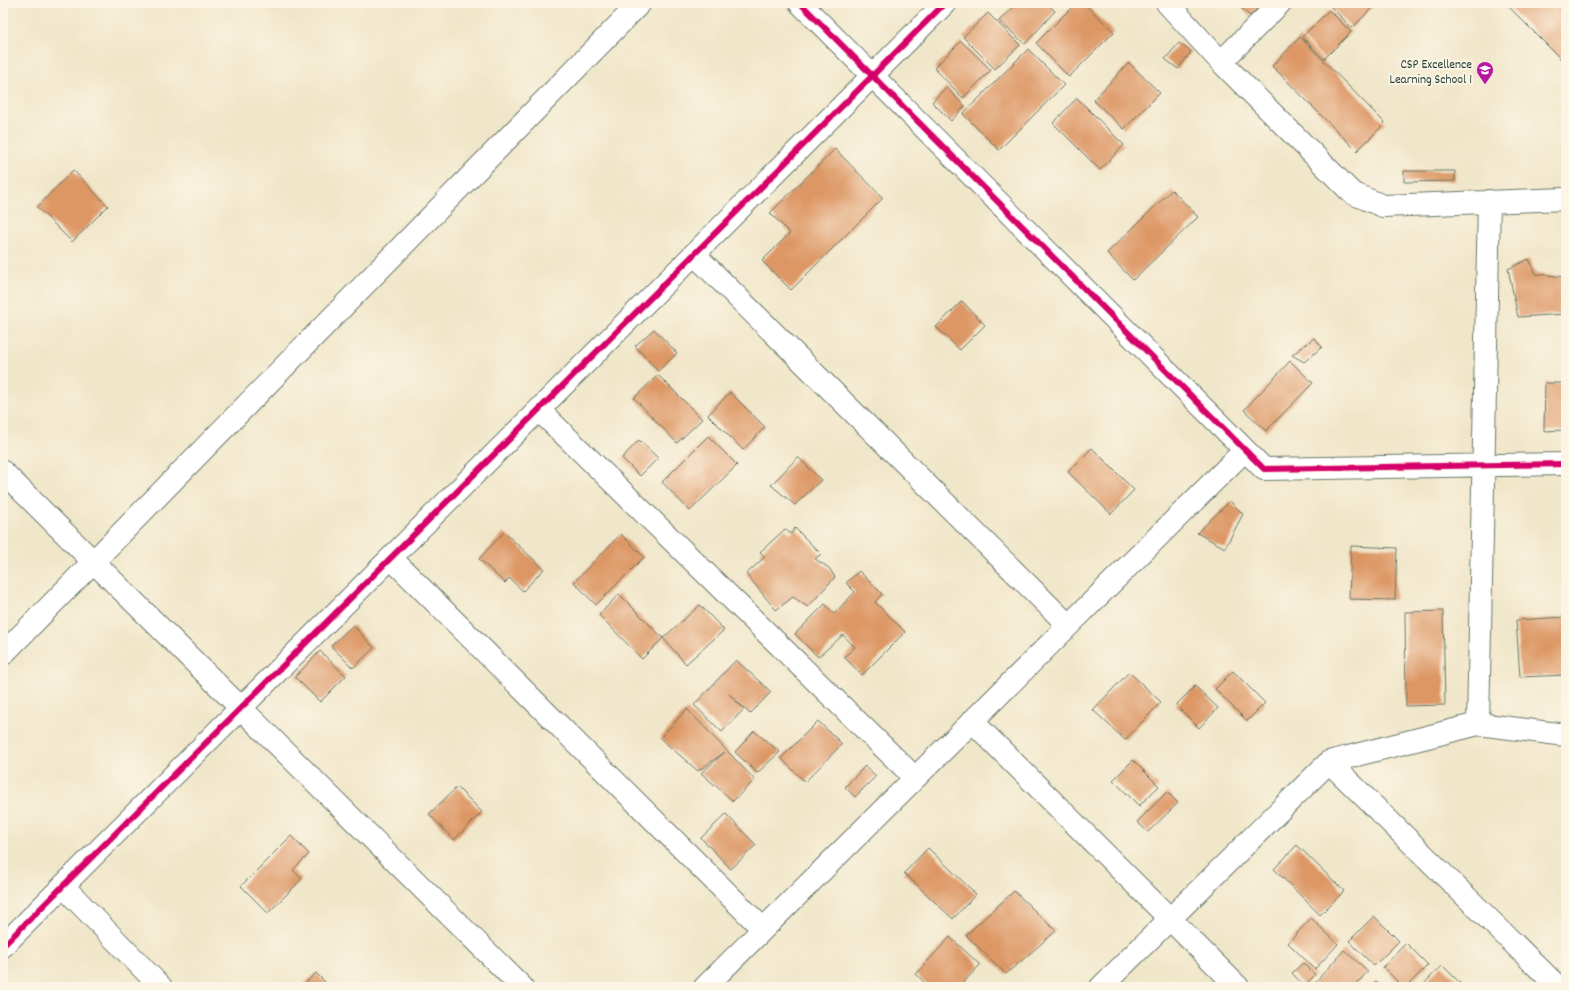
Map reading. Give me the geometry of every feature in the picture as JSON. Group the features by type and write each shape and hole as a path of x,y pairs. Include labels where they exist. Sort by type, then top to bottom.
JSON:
{"street":[{"path":"3,654 640,3"},
{"path":"800,3 1264,469 1566,464"},
{"path":"3,946 945,3"},
{"path":"1167,3 1221,62 1352,194 1383,206 1566,199"},
{"path":"1221,62 1280,3"},
{"path":"1478,724 1490,201"},
{"path":"694,254 1068,625"},
{"path":"539,410 915,778"},
{"path":"705,987 1245,450"},
{"path":"3,472 522,987"},
{"path":"391,558 763,929"},
{"path":"972,721 1238,987"},
{"path":"1101,987 1329,762 1478,724 1566,735"},
{"path":"1329,762 1558,987"},
{"path":"63,886 161,987"},
{"path":"1563,987 1566,984"}],"building":[{"path":"1016,3 1046,3 1055,11 1025,44 999,21"},
{"path":"1076,3 1084,3 1114,32 1069,77 1036,43"},
{"path":"1236,3 1263,3 1250,16"},
{"path":"1335,3 1377,3 1352,28 1331,7"},
{"path":"1505,3 1555,3 1566,14 1566,64"},
{"path":"1329,10 1351,32 1324,59 1302,37"},
{"path":"988,13 1020,45 995,69 963,37"},
{"path":"1300,37 1385,123 1357,151 1272,66"},
{"path":"961,41 991,70 963,98 934,68"},
{"path":"1179,43 1191,52 1178,69 1165,59"},
{"path":"1028,49 1064,85 999,150 963,114"},
{"path":"1129,63 1160,93 1124,129 1093,100"},
{"path":"946,87 965,106 951,121 932,102"},
{"path":"1077,98 1124,145 1100,170 1053,123"},
{"path":"835,149 883,198 791,290 762,261 790,233 770,213"},
{"path":"73,170 108,206 72,242 37,207"},
{"path":"1404,171 1455,171 1455,181 1404,182"},
{"path":"1172,190 1198,217 1133,280 1107,253"},
{"path":"1529,259 1536,274 1566,277 1566,314 1518,317 1508,269"},
{"path":"962,301 985,325 960,350 936,327"},
{"path":"654,329 677,353 658,371 635,346"},
{"path":"1314,338 1322,347 1304,362 1292,355"},
{"path":"1290,361 1313,383 1266,431 1244,410"},
{"path":"658,375 702,419 677,443 634,398"},
{"path":"1545,383 1566,383 1566,430 1544,431"},
{"path":"730,392 765,427 743,450 708,415"},
{"path":"708,436 737,465 690,511 662,482"},
{"path":"639,440 658,458 640,476 622,458"},
{"path":"1092,448 1134,490 1111,514 1068,472"},
{"path":"798,457 821,480 795,505 771,485"},
{"path":"1230,501 1243,514 1225,548 1197,533"},
{"path":"795,528 821,554 815,559 829,568 835,577 808,607 793,597 776,610 746,574 765,557 760,552 785,529 791,534"},
{"path":"504,532 544,569 523,591 509,578 505,583 479,559"},
{"path":"621,534 644,557 596,605 574,582"},
{"path":"1351,546 1397,548 1395,600 1349,599"},
{"path":"859,571 882,594 875,602 905,632 862,675 844,657 855,647 843,635 818,657 795,634 825,604 834,614 855,592 846,583"},
{"path":"619,594 663,638 642,659 599,615"},
{"path":"700,605 724,630 686,664 663,638"},
{"path":"1443,611 1445,705 1406,706 1405,612"},
{"path":"1566,617 1566,675 1520,677 1516,620"},
{"path":"353,625 374,648 353,668 331,646"},
{"path":"320,651 346,676 320,702 295,677"},
{"path":"736,660 771,692 750,714 729,694 744,709 722,732 694,705"},
{"path":"1233,671 1265,703 1247,721 1215,689"},
{"path":"1129,672 1161,702 1125,740 1093,710"},
{"path":"1195,686 1218,708 1199,728 1176,705"},
{"path":"687,709 755,780 733,801 701,773 725,752 698,771 660,738"},
{"path":"818,721 842,744 805,782 781,758"},
{"path":"754,731 780,752 757,773 735,752"},
{"path":"1133,760 1159,786 1139,806 1113,780"},
{"path":"865,766 876,776 855,797 845,787"},
{"path":"457,787 482,812 454,840 429,814"},
{"path":"1167,792 1178,803 1148,832 1137,822"},
{"path":"726,814 756,845 731,869 701,838"},
{"path":"291,836 309,854 293,870 302,879 268,913 241,886"},
{"path":"1297,845 1344,891 1320,915 1274,869"},
{"path":"928,848 976,894 953,919 904,873"},
{"path":"1014,891 1056,931 1006,974 966,935"},
{"path":"1374,916 1399,941 1374,966 1349,941"},
{"path":"1311,918 1338,944 1315,969 1288,943"},
{"path":"950,937 980,965 959,987 929,987 916,974"},
{"path":"1406,943 1428,965 1406,987 1403,987 1383,967"},
{"path":"1344,950 1368,971 1354,987 1311,987"},
{"path":"1303,963 1315,975 1304,986 1292,973"},
{"path":"1442,965 1464,987 1421,987"},
{"path":"316,973 330,987 301,987"},
{"path":"1376,981 1382,987 1370,987"}],"cycle path":[{"path":"800,3 1264,469 1566,464"},
{"path":"3,946 945,3"}],"place":[{"name":"CSP Excellence Learning School 1","path":"1485,85"}]}
